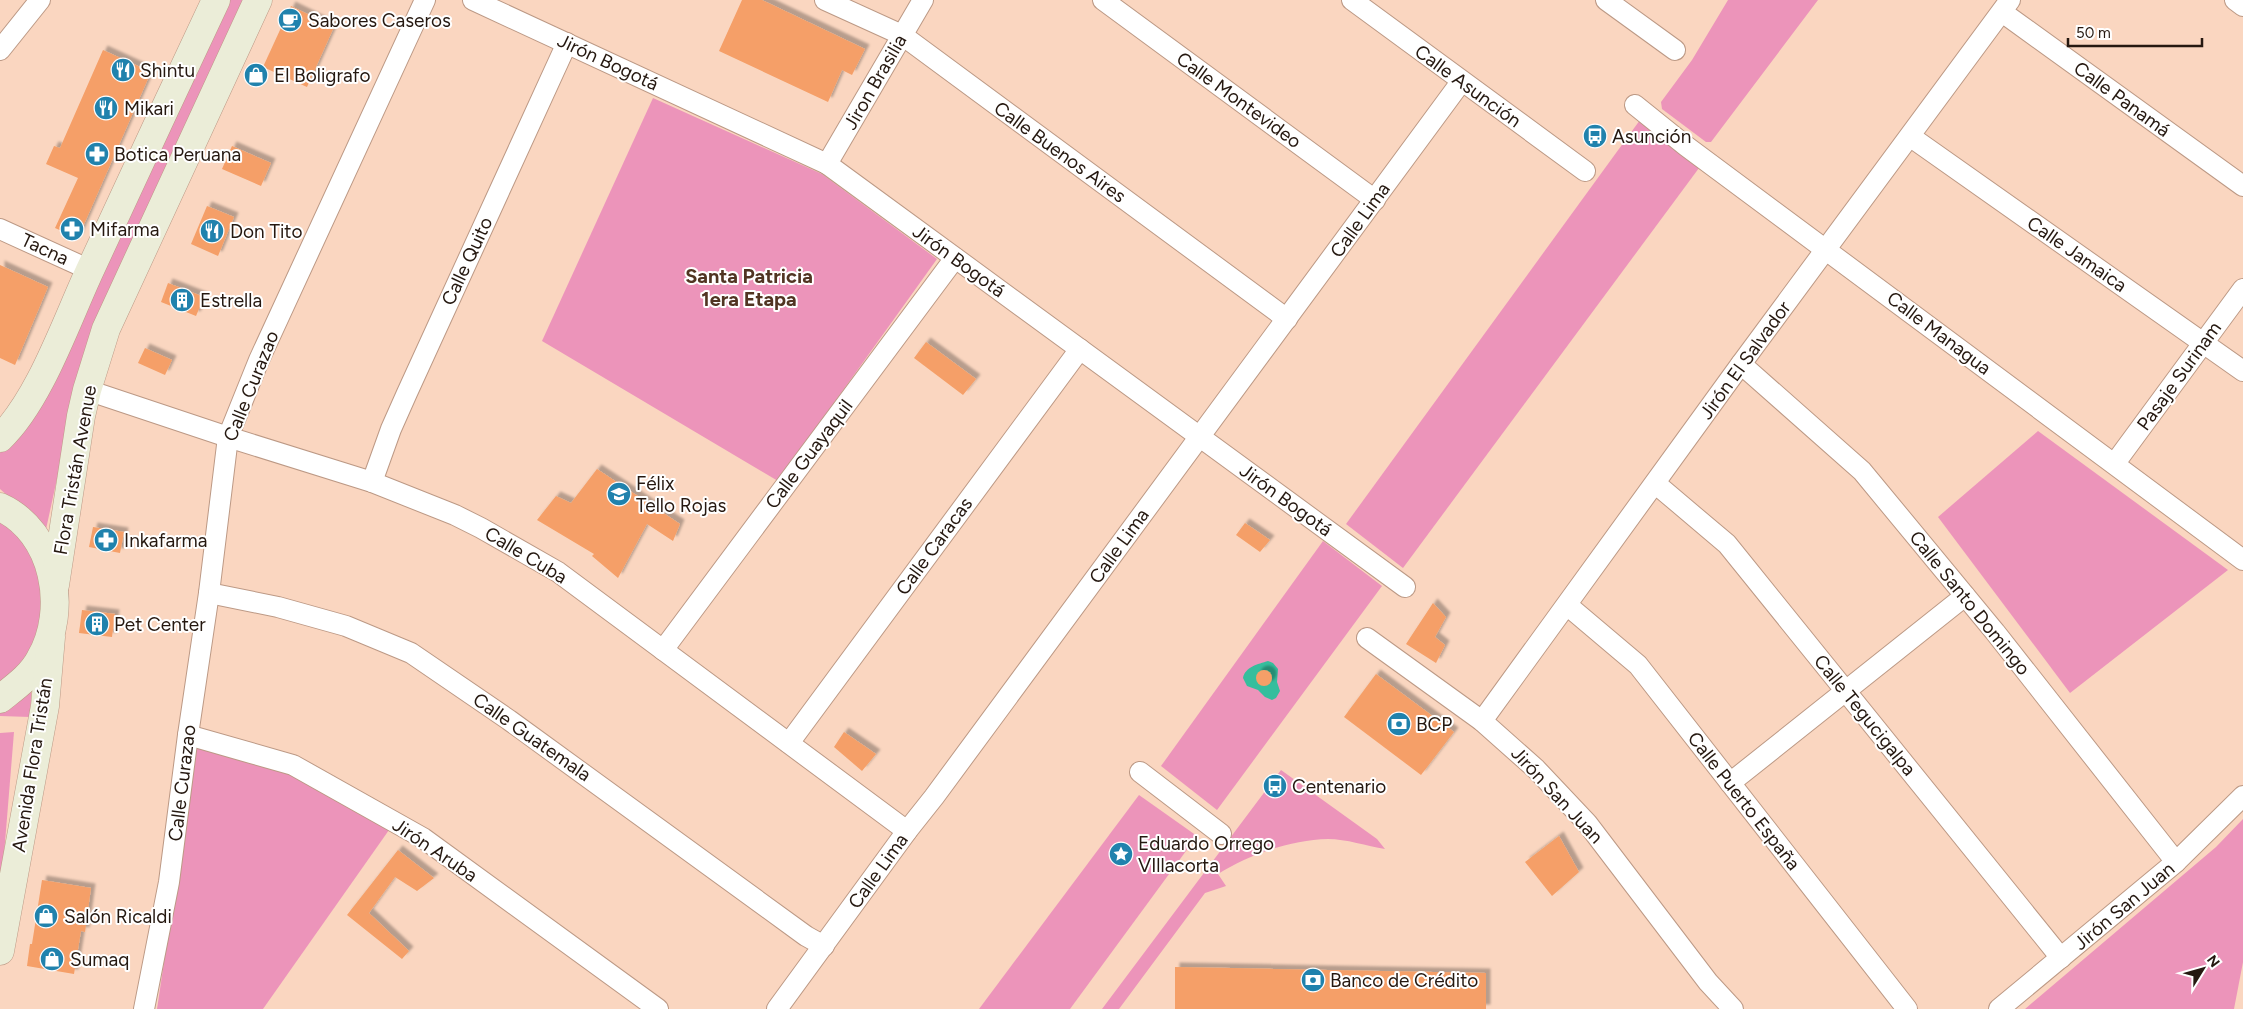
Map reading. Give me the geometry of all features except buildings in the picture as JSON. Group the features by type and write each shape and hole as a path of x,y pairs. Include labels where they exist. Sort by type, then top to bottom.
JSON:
{"main road":[{"path":"0,438 9,430 32,395 61,337 90,270 216,0"},
{"name":"Flora Tristán Avenue","path":"55,585 87,390 106,330 258,0"},
{"path":"0,507 8,510 30,531 46,556 55,585 56,611 50,637 40,660 25,680 0,699"},
{"name":"Avenida Flora Tristán","path":"0,951 45,706 50,637"}],"street":[{"path":"0,50 40,0"},
{"name":"Calle Curazao","path":"144,1009 169,882 209,593 228,437 259,360 425,0"},
{"name":"Jirón Bogotá","path":"474,0 827,164 1405,587"},
{"name":"Calle Buenos Aires","path":"825,0 902,35 1287,319"},
{"name":"Jiron Brasilia","path":"827,164 922,0"},
{"name":"Calle Montevideo","path":"1103,0 1374,200"},
{"name":"Calle Asunción","path":"1352,0 1585,172"},
{"path":"1606,0 1675,50"},
{"path":"2234,0 2243,6"},
{"name":"Jirón El Salvador","path":"1482,720 1656,484 1741,364 2006,6"},
{"name":"Calle Panamá","path":"2006,6 2243,186"},
{"name":"Calle Quito","path":"372,482 391,429 567,43"},
{"name":"Calle Lima","path":"777,1009 1462,82"},
{"name":"Calle Managua","path":"1635,105 1686,146 2243,560"},
{"name":"Calle Jamaica","path":"1910,137 2243,371"},
{"name":"Tacna","path":"0,229 90,270"},
{"name":"Calle Guayaquil","path":"662,650 955,258"},
{"name":"Pasaje Surinam","path":"2115,463 2243,289"},
{"name":"Calle Caracas","path":"789,743 1080,349"},
{"name":"Calle Santo Domingo","path":"1741,364 1862,471 1965,596 2176,862"},
{"name":"Calle Cuba","path":"87,390 372,482 455,515 532,556 558,572 907,831"},
{"name":"Calle Tegucigalpa","path":"1656,484 1727,544 2061,958"},
{"name":"Calle Guatemala","path":"209,593 278,607 346,626 411,653 510,720 806,936 824,946"},
{"path":"1730,783 1965,596"},
{"name":"Calle Puerto España","path":"1567,605 1638,665 1907,1009"},
{"name":"Jirón San Juan","path":"1367,638 1482,720 1536,769 1587,823 1708,982 1733,1009"},
{"name":"Jirón Aruba","path":"188,734 293,766 423,838 658,1009"},
{"path":"1140,772 1221,834"},
{"name":"Jirón San Juan","path":"1999,1009 2176,862 2243,796"}],"shaded area":[{"path":"226,0 248,0 75,396 43,543 26,512 0,489 0,453 37,406"},
{"path":"1728,0 1818,0 1711,142 1706,142 1662,109 1661,102 1692,60"},
{"path":"653,98 822,174 937,259 778,481 542,341"},
{"path":"1640,120 1699,168 1403,568 1346,524"},
{"path":"2038,431 2228,570 2070,693 1938,517"},
{"path":"0,518 26,540 47,595 35,652 0,688"},
{"path":"1323,541 1382,586 1217,810 1161,766"},
{"path":"32,682 30,717 0,716 0,709"},
{"path":"14,732 3,867 0,888 0,733"},
{"path":"196,748 291,772 389,830 263,1009 157,1009"},
{"path":"1281,770 1377,839 1385,849 1342,840 1314,840 1271,849 1230,867 1218,874 1226,886 1205,893 1119,1009 1102,1009"},
{"path":"1139,795 1197,836 1070,1009 979,1009"},
{"path":"2243,819 2243,962 2234,1009 2025,1009 2216,847"}],"water":[{"path":"1268,661 1273,663 1278,669 1277,682 1280,691 1276,698 1272,700 1265,697 1258,690 1247,686 1243,678 1246,671"}],"place":[{"name":"Sabores Caseros","path":"290,20"},
{"name":"Shintu","path":"123,70"},
{"name":"El Boligrafo","path":"256,75"},
{"name":"Mikari","path":"106,108"},
{"name":"Asunción","path":"1595,136"},
{"name":"Botica Peruana","path":"97,154"},
{"name":"Mifarma","path":"72,229"},
{"name":"Don Tito","path":"212,231"},
{"name":"Estrella","path":"182,300"},
{"name":"Félix Tello Rojas","path":"619,494"},
{"name":"Inkafarma","path":"106,540"},
{"name":"Pet Center","path":"97,624"},
{"name":"BCP","path":"1399,724"},
{"name":"Centenario","path":"1275,786"},
{"name":"Eduardo Orrego VIllacorta","path":"1121,854"},
{"name":"Salón Ricaldi","path":"46,916"},
{"name":"Sumaq","path":"52,959"},
{"name":"Banco de Crédito","path":"1313,980"}],"district":[{"name":"Santa Patricia 1era Etapa","path":"749,288"}]}
